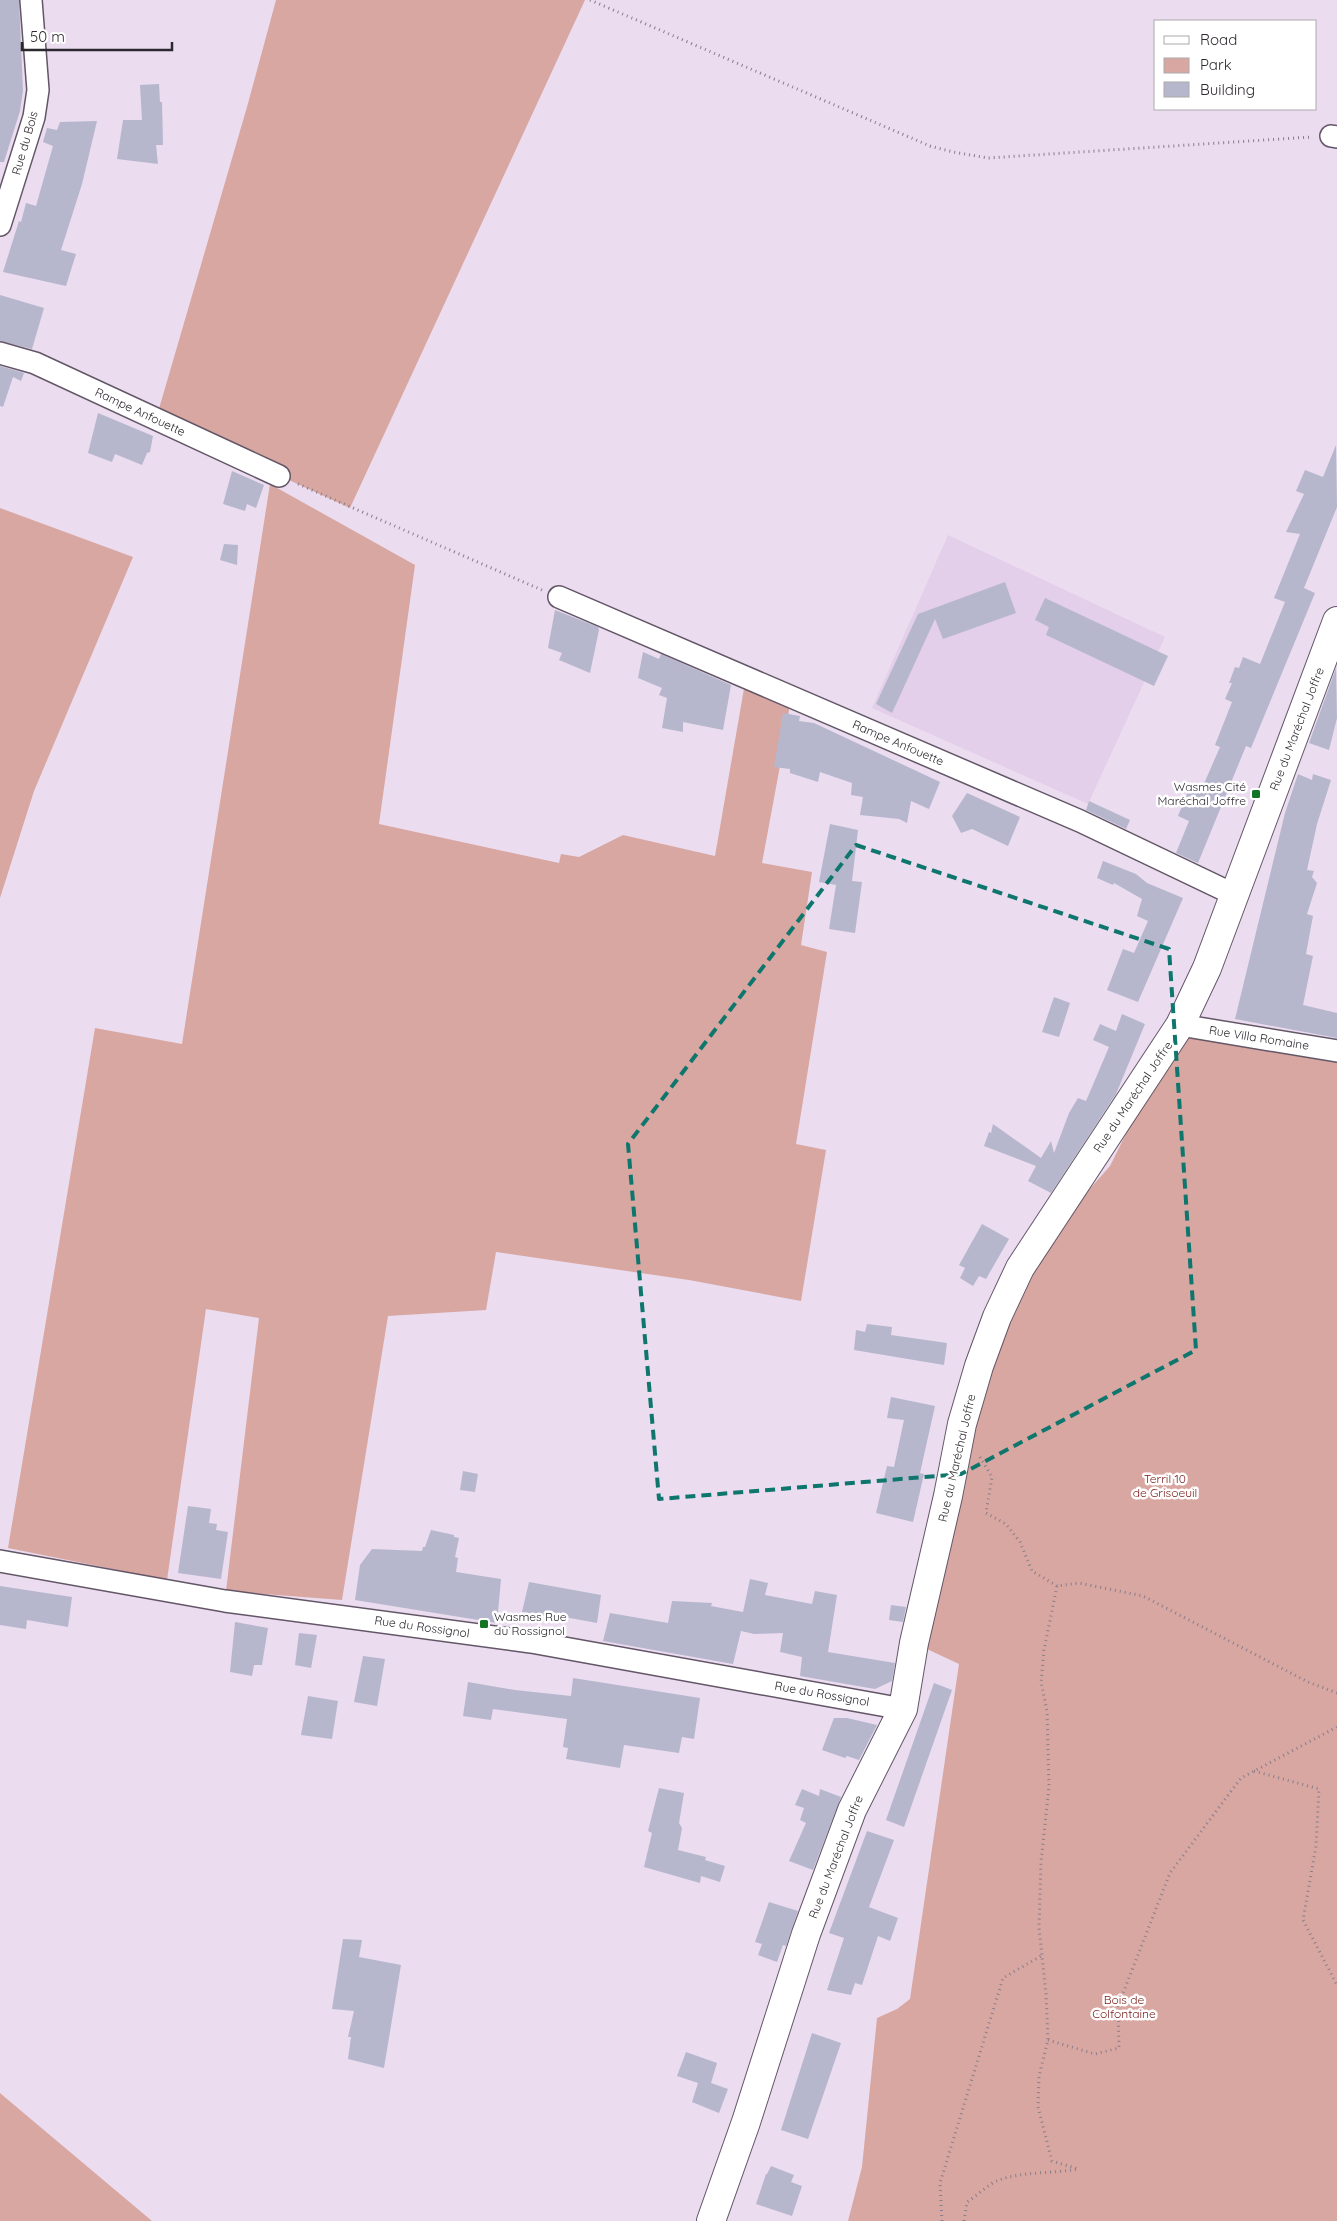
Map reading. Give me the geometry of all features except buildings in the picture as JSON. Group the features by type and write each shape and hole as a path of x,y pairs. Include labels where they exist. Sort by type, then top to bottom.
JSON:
{"street":[{"name":"Rue du Bois","path":"0,225 34,117 38,90 31,0"},
{"name":"Rampe Anfouette","path":"0,353 35,363 279,476"},
{"name":"Rampe Anfouette","path":"559,597 1080,821 1235,895"},
{"name":"Rue du Maréchal Joffre","path":"711,2221 746,2122 806,1934 849,1819 903,1709 914,1644 948,1496 962,1424 979,1366 997,1317 1020,1268 1180,1025 1207,968 1337,622"},
{"name":"Rue Villa Romaine","path":"1180,1025 1337,1050"},
{"name":"Rue du Rossignol","path":"0,1561 215,1600 531,1642 903,1709"}],"path":[{"path":"590,0 930,146 970,156 988,158 1334,137"},
{"path":"279,476 559,597"},
{"path":"979,1454 992,1477 986,1513 1006,1524 1020,1542 1032,1571 1056,1586 1079,1583 1143,1596 1308,1682 1337,1693"},
{"path":"964,2221 967,2202 998,2180 1014,2176 1058,2173 1078,2169 1052,2160 1038,2107 1039,2076 1048,2040 1046,1994 1039,1928 1041,1862 1048,1778 1046,1711 1041,1682 1044,1650 1056,1586"},
{"path":"1048,2040 1095,2054 1119,2048 1118,2006 1170,1873 1241,1778 1337,1727"},
{"path":"1253,1771 1319,1789 1316,1846 1302,1920 1337,1985"},
{"path":"942,2221 940,2184 1003,1978 1041,1956"}],"highlighted area":[{"path":"856,845 1169,949 1196,1350 961,1474 659,1499 628,1144"}],"shaded area":[{"path":"948,535 1165,637 1088,804 872,708"}],"green space":[{"path":"276,0 585,0 350,508 156,419 247,107"},
{"path":"270,484 415,565 379,824 559,863 561,854 579,857 623,835 715,856 746,677 791,697 762,863 812,872 801,945 827,952 796,1144 826,1150 801,1301 689,1280 496,1252 486,1310 388,1316 342,1600 226,1591 259,1318 206,1309 167,1580 8,1548 95,1028 182,1044"},
{"path":"0,508 133,557 34,791 0,898"},
{"name":"Bois de Colfontaine","path":"1180,1025 1337,1051 1337,2221 848,2221 862,2167 877,2018 897,2009 910,1999 959,1664 914,1643 1020,1268 1110,1166"},
{"path":"0,2093 7,2099 152,2221 0,2221"}],"place":[{"name":"Wasmes Cité Maréchal Joffre","path":"1256,794"},
{"name":"Wasmes Rue du Rossignol","path":"484,1624"}],"park label":[{"name":"Terril 10 de Grisoeuil","path":"1165,1486"}]}
